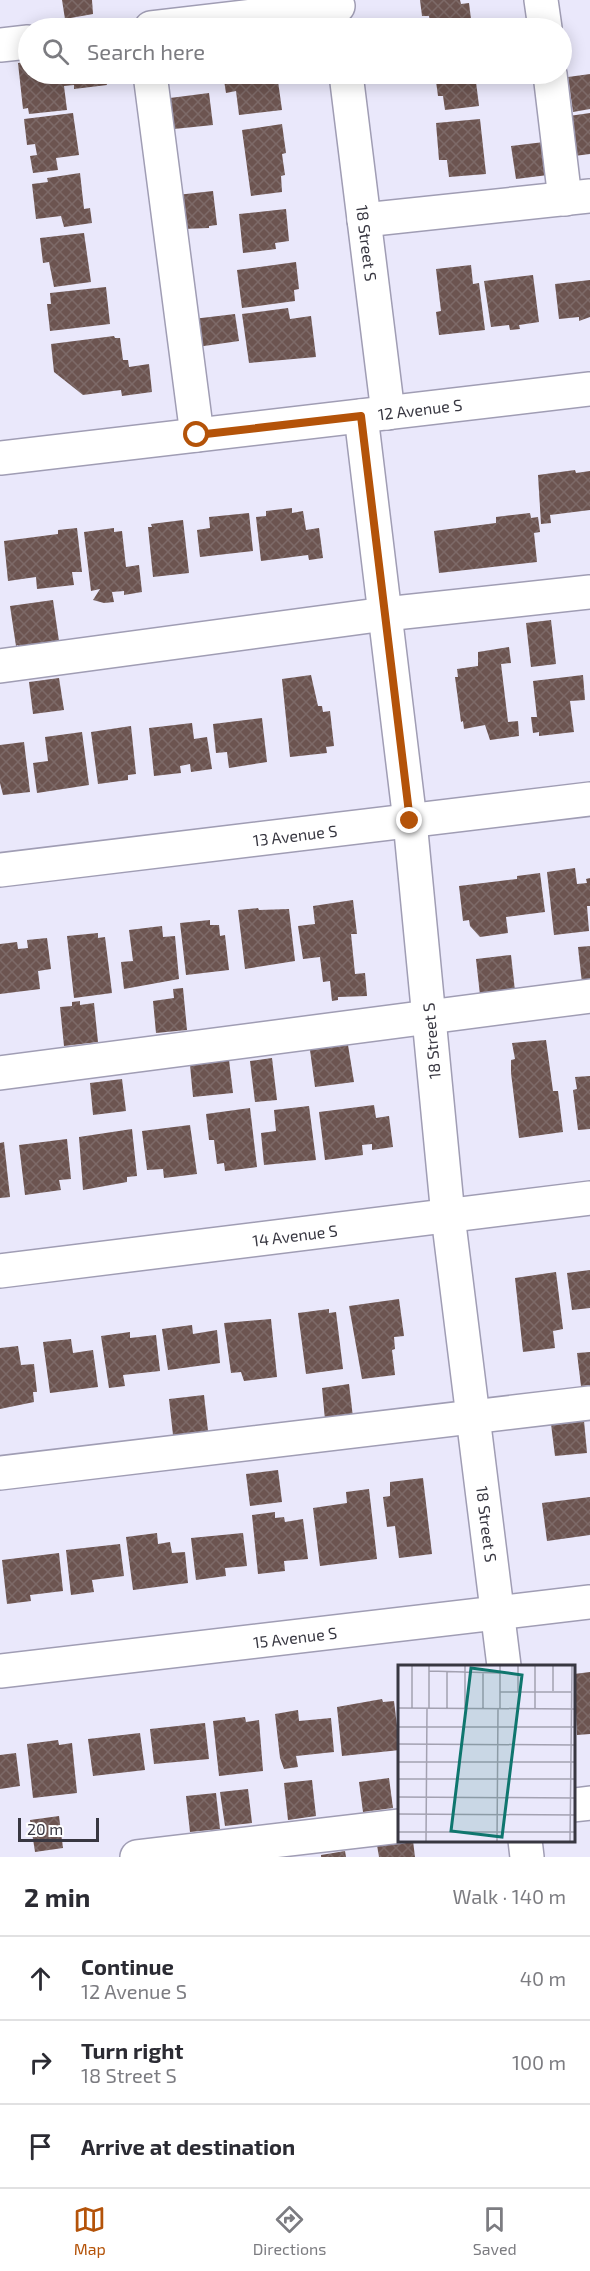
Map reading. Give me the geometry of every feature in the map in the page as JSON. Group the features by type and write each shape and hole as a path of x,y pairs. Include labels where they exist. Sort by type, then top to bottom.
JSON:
{"street":[{"path":"541,0 544,18"},
{"path":"269,18 339,12"},
{"path":"0,45 18,43"},
{"path":"151,84 197,435"},
{"name":"18 Street S","path":"347,84 364,220 385,614 410,821 448,1216 504,1665"},
{"path":"364,220 578,197 552,84"},
{"name":"12 Avenue S","path":"0,458 590,388"},
{"path":"0,666 385,614 590,592"},
{"name":"13 Avenue S","path":"0,870 590,800"},
{"path":"0,1074 590,996"},
{"name":"14 Avenue S","path":"0,1271 590,1198"},
{"path":"0,1473 590,1403"},
{"name":"15 Avenue S","path":"0,1671 590,1602"},
{"path":"575,1805 590,1803"},
{"path":"137,1857 398,1826"},
{"path":"525,1842 527,1857"}],"building":[{"path":"62,0 92,0 93,14 65,18"},
{"path":"420,0 460,0 461,4 469,3 471,18 429,18 429,16 422,16"},
{"path":"590,74 590,109 573,112 569,84 572,84 572,76"},
{"path":"20,84 107,84 74,89 74,85 64,86 67,110 29,114 28,108 23,109"},
{"path":"225,84 278,84 282,110 239,115 236,91 226,93"},
{"path":"436,84 476,84 479,106 445,110 443,96 438,96"},
{"path":"209,93 213,125 174,129 170,98"},
{"path":"73,113 79,155 56,158 58,170 33,173 30,156 37,155 35,144 27,145 24,119"},
{"path":"590,113 590,154 574,156 569,116"},
{"path":"480,119 486,174 449,177 447,160 439,160 436,123"},
{"path":"282,124 286,153 282,154 285,175 281,176 282,192 251,196 242,130"},
{"path":"544,142 548,175 516,179 511,146"},
{"path":"80,173 84,209 90,208 92,223 64,227 61,216 36,219 32,184 48,182 47,178"},
{"path":"213,191 217,225 209,226 209,228 183,229 177,195"},
{"path":"286,209 289,241 275,243 276,249 243,253 239,214"},
{"path":"84,233 91,282 54,287 49,262 43,263 40,238"},
{"path":"296,262 299,289 294,290 295,301 242,308 237,270"},
{"path":"471,265 473,284 479,283 485,330 439,335 436,312 441,311 436,269"},
{"path":"533,275 539,322 519,325 520,329 510,330 509,325 491,327 484,281"},
{"path":"590,280 590,317 579,321 579,317 559,319 555,284"},
{"path":"106,287 110,324 50,331 47,304 51,304 50,293"},
{"path":"288,308 290,319 311,316 316,357 249,363 242,314"},
{"path":"235,314 239,341 197,347 193,319"},
{"path":"114,336 120,338 123,360 128,360 129,367 149,364 152,392 122,396 121,390 83,395 54,372 51,344"},
{"path":"575,470 576,473 590,471 590,510 550,515 551,523 541,524 538,475"},
{"path":"292,508 292,513 303,511 306,530 319,528 323,558 309,560 308,555 261,561 256,517 266,516 266,511"},
{"path":"249,513 253,551 200,557 197,530 210,528 209,517"},
{"path":"530,513 531,518 538,517 540,532 534,533 537,562 439,573 434,531 496,523 496,517"},
{"path":"183,520 189,573 153,577 148,527 152,527 151,524"},
{"path":"77,528 82,572 72,572 74,585 37,589 36,577 8,581 4,541 58,534 58,530"},
{"path":"114,528 114,532 122,531 126,567 139,565 142,592 124,595 124,591 112,592 114,602 104,603 93,600 100,589 91,591 84,532"},
{"path":"53,600 59,641 30,645 31,651 19,653 10,606"},
{"path":"551,620 556,664 531,667 526,623"},
{"path":"509,647 511,663 501,664 508,722 518,721 519,736 490,740 485,725 464,729 455,677 458,677 457,669 478,666 478,652"},
{"path":"311,675 318,706 322,706 323,712 330,711 334,746 326,747 327,753 290,757 282,679"},
{"path":"583,675 585,700 570,701 574,732 539,736 539,732 533,733 531,717 537,717 533,681"},
{"path":"59,678 64,710 33,714 29,682"},
{"path":"262,718 267,762 229,768 227,752 216,753 213,724"},
{"path":"192,723 194,739 207,737 212,769 191,772 190,764 180,766 181,773 154,776 149,728"},
{"path":"131,726 136,774 128,775 128,780 98,784 91,732"},
{"path":"82,732 89,785 37,793 33,763 48,761 45,737"},
{"path":"24,742 30,792 3,795 0,783 0,745"},
{"path":"575,868 577,884 587,883 586,879 590,878 590,906 587,906 589,931 554,935 547,872"},
{"path":"540,873 545,912 506,917 508,933 480,937 470,926 469,920 463,921 459,886 517,879 517,876"},
{"path":"353,900 357,934 351,934 355,974 365,973 367,996 338,997 338,1000 332,1001 330,981 323,982 320,957 303,959 298,926 315,924 313,906"},
{"path":"258,908 259,910 289,909 295,961 245,969 238,910"},
{"path":"210,920 210,925 219,925 220,936 225,935 229,970 186,975 180,923"},
{"path":"162,926 163,937 175,936 179,979 124,989 121,962 133,961 129,930"},
{"path":"98,933 98,938 105,937 112,993 74,998 67,936"},
{"path":"47,938 51,969 38,971 40,989 0,994 0,944 17,942 18,949 28,948 27,940"},
{"path":"590,946 590,982 582,983 578,947"},
{"path":"511,955 515,991 480,995 476,959"},
{"path":"183,988 187,1030 156,1033 153,1001 174,998 173,989"},
{"path":"80,1001 80,1005 94,1003 98,1042 64,1046 60,1007 72,1006 72,1002"},
{"path":"546,1040 553,1091 558,1091 563,1132 519,1138 511,1073 511,1060 515,1059 512,1043"},
{"path":"348,1045 354,1082 315,1087 310,1050"},
{"path":"272,1058 277,1100 255,1102 250,1061"},
{"path":"229,1060 233,1093 193,1097 190,1065"},
{"path":"590,1076 590,1129 578,1130 573,1090 577,1089 575,1077"},
{"path":"122,1079 126,1111 93,1115 90,1083"},
{"path":"374,1105 376,1118 389,1116 393,1147 372,1150 372,1144 362,1145 363,1155 325,1160 319,1112"},
{"path":"309,1106 316,1160 264,1165 261,1133 276,1131 274,1110"},
{"path":"250,1108 257,1167 225,1171 224,1163 217,1164 214,1140 209,1140 206,1114"},
{"path":"190,1125 197,1174 164,1178 163,1169 147,1170 142,1131"},
{"path":"132,1129 137,1176 127,1177 127,1182 83,1190 79,1137"},
{"path":"67,1139 71,1179 59,1180 61,1190 25,1195 19,1145"},
{"path":"4,1142 10,1197 0,1198 0,1143"},
{"path":"590,1270 590,1308 572,1310 567,1273"},
{"path":"556,1272 563,1329 553,1331 555,1348 523,1352 515,1278"},
{"path":"399,1299 404,1336 394,1337 395,1349 392,1350 395,1375 362,1379 349,1306"},
{"path":"329,1309 329,1313 336,1312 343,1369 306,1374 298,1313"},
{"path":"271,1319 277,1377 244,1381 241,1372 231,1373 224,1323"},
{"path":"192,1325 193,1334 217,1330 220,1363 168,1370 162,1329"},
{"path":"130,1332 130,1338 156,1335 160,1371 123,1375 125,1386 109,1388 101,1336"},
{"path":"71,1339 73,1353 93,1350 98,1387 50,1393 43,1342"},
{"path":"18,1346 21,1365 34,1364 37,1392 33,1392 34,1402 0,1409 0,1348"},
{"path":"590,1352 590,1385 581,1386 577,1353"},
{"path":"349,1384 353,1417 325,1420 322,1388"},
{"path":"204,1395 208,1431 173,1435 169,1399"},
{"path":"584,1421 587,1453 555,1456 551,1424"},
{"path":"278,1470 282,1502 250,1506 246,1474"},
{"path":"423,1478 432,1554 399,1558 395,1526 387,1527 383,1497 390,1496 390,1482"},
{"path":"369,1489 377,1559 320,1566 313,1508 347,1503 346,1492"},
{"path":"590,1497 590,1535 547,1541 542,1503"},
{"path":"275,1512 275,1518 284,1517 285,1522 303,1519 308,1559 284,1561 285,1571 258,1574 252,1515"},
{"path":"157,1533 158,1544 170,1542 172,1553 185,1552 188,1583 133,1590 126,1537"},
{"path":"243,1533 247,1566 225,1568 226,1576 196,1580 191,1538"},
{"path":"120,1544 124,1576 92,1580 94,1592 71,1595 66,1550"},
{"path":"59,1553 63,1591 30,1595 31,1601 7,1604 2,1560"},
{"path":"590,1672 590,1734 577,1735 575,1674"},
{"path":"382,1699 383,1702 394,1701 398,1750 342,1756 337,1707"},
{"path":"298,1710 299,1721 331,1718 334,1752 296,1756 298,1767 284,1769 280,1758 275,1714"},
{"path":"245,1717 246,1722 259,1720 263,1771 219,1776 213,1721"},
{"path":"205,1723 209,1759 154,1764 150,1729"},
{"path":"140,1733 145,1770 93,1776 88,1739"},
{"path":"58,1740 59,1745 72,1743 77,1793 33,1798 27,1744"},
{"path":"16,1753 20,1786 0,1789 0,1755"},
{"path":"389,1778 393,1808 363,1812 359,1782"},
{"path":"312,1780 316,1816 288,1820 284,1783"},
{"path":"248,1789 252,1823 225,1826 220,1792"},
{"path":"216,1793 220,1829 190,1832 186,1796"},
{"path":"59,1816 63,1848 35,1852 30,1820"},
{"path":"413,1842 415,1857 379,1857 377,1845"},
{"path":"345,1851 346,1857 321,1857 321,1855"}],"route":[{"path":"197,435 361,416 410,821"}]}
